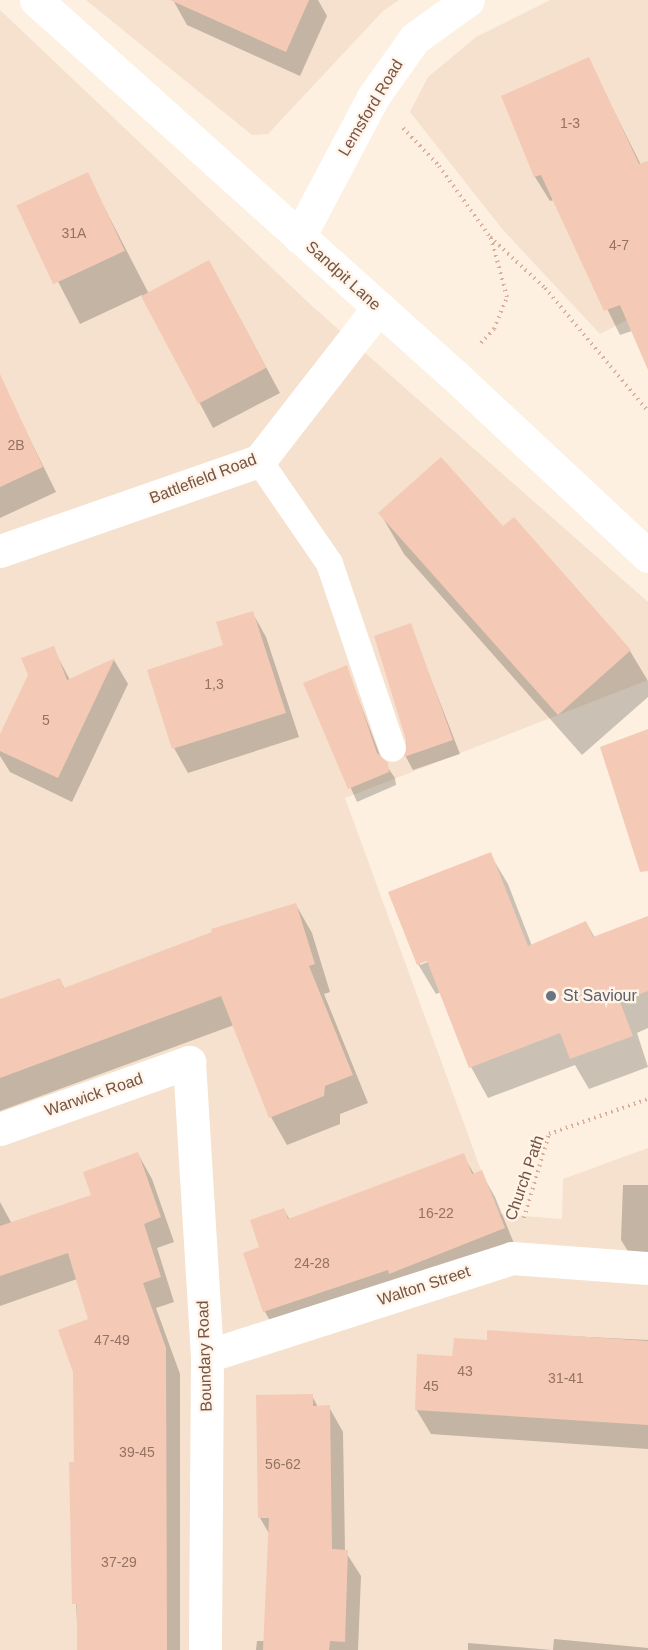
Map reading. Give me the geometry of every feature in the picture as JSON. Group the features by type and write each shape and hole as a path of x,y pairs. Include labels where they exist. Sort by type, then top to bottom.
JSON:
{"street":[{"name":"Sandpit Lane","path":"36,0 378,308 648,556"},
{"name":"Lemsford Road","path":"299,237 374,97 415,38 468,0"},
{"name":"Battlefield Road","path":"0,551 259,461 378,308"},
{"name":"Warwick Road","path":"0,1129 189,1062"},
{"name":"Boundary Road","path":"189,1062 207,1356 206,1650"},
{"name":"Walton Street","path":"207,1356 512,1258 648,1268"}],"lane":[{"path":"259,461 329,562 392,748"}],"path":[{"path":"374,97 439,166 490,237 545,288 648,411"},
{"path":"473,351 495,329 507,297 490,237"},
{"name":"Church Path","path":"512,1258 549,1134 648,1099"}],"shaded area":[{"path":"86,0 399,0 383,11 268,134 252,135"},
{"path":"550,0 648,0 648,309 600,334 503,230 410,112 428,77 476,37"},
{"path":"0,10 312,306 648,602 648,680 345,798 497,1214 562,1219 563,1179 648,1148 648,1650 0,1650"}],"building":[{"path":"170,0 309,0 286,52"},
{"path":"589,57 639,164 648,161 648,370 620,305 604,311 541,175 534,177 501,96"},
{"path":"88,172 125,251 53,284 16,205"},
{"path":"209,260 266,368 198,404 141,296"},
{"path":"0,374 43,467 0,487"},
{"path":"441,457 503,526 514,517 631,650 558,715 378,513"},
{"path":"253,611 286,713 172,749 147,670 223,645 216,622"},
{"path":"411,623 453,740 404,757 407,743 374,636"},
{"path":"54,646 67,680 115,658 58,778 0,751 0,734 28,675 21,658"},
{"path":"347,665 377,753 388,763 389,772 348,789 303,683"},
{"path":"648,729 648,871 640,872 600,747"},
{"path":"491,852 528,946 586,921 593,937 648,916 648,991 620,1002 633,1036 570,1059 560,1033 469,1068 427,961 417,965 388,892"},
{"path":"296,903 315,964 309,966 353,1075 325,1086 324,1096 269,1118 221,996 0,1078 0,999 60,978 64,988 212,932 211,929"},
{"path":"138,1152 161,1217 144,1224 161,1277 143,1283 166,1348 167,1650 77,1650 77,1604 72,1604 69,1462 74,1462 73,1372 58,1330 88,1319 68,1253 0,1276 0,1226 91,1195 83,1172"},
{"path":"464,1153 472,1174 482,1170 505,1228 389,1274 388,1270 263,1312 243,1253 259,1247 250,1220 284,1208 288,1219"},
{"path":"487,1330 648,1341 648,1425 415,1410 417,1354 452,1356 454,1338 487,1340"},
{"path":"313,1394 313,1406 330,1405 332,1549 348,1550 345,1642 330,1641 329,1650 263,1650 269,1518 258,1518 256,1395"}],"place":[{"name":"St Saviour","path":"551,996"}]}
